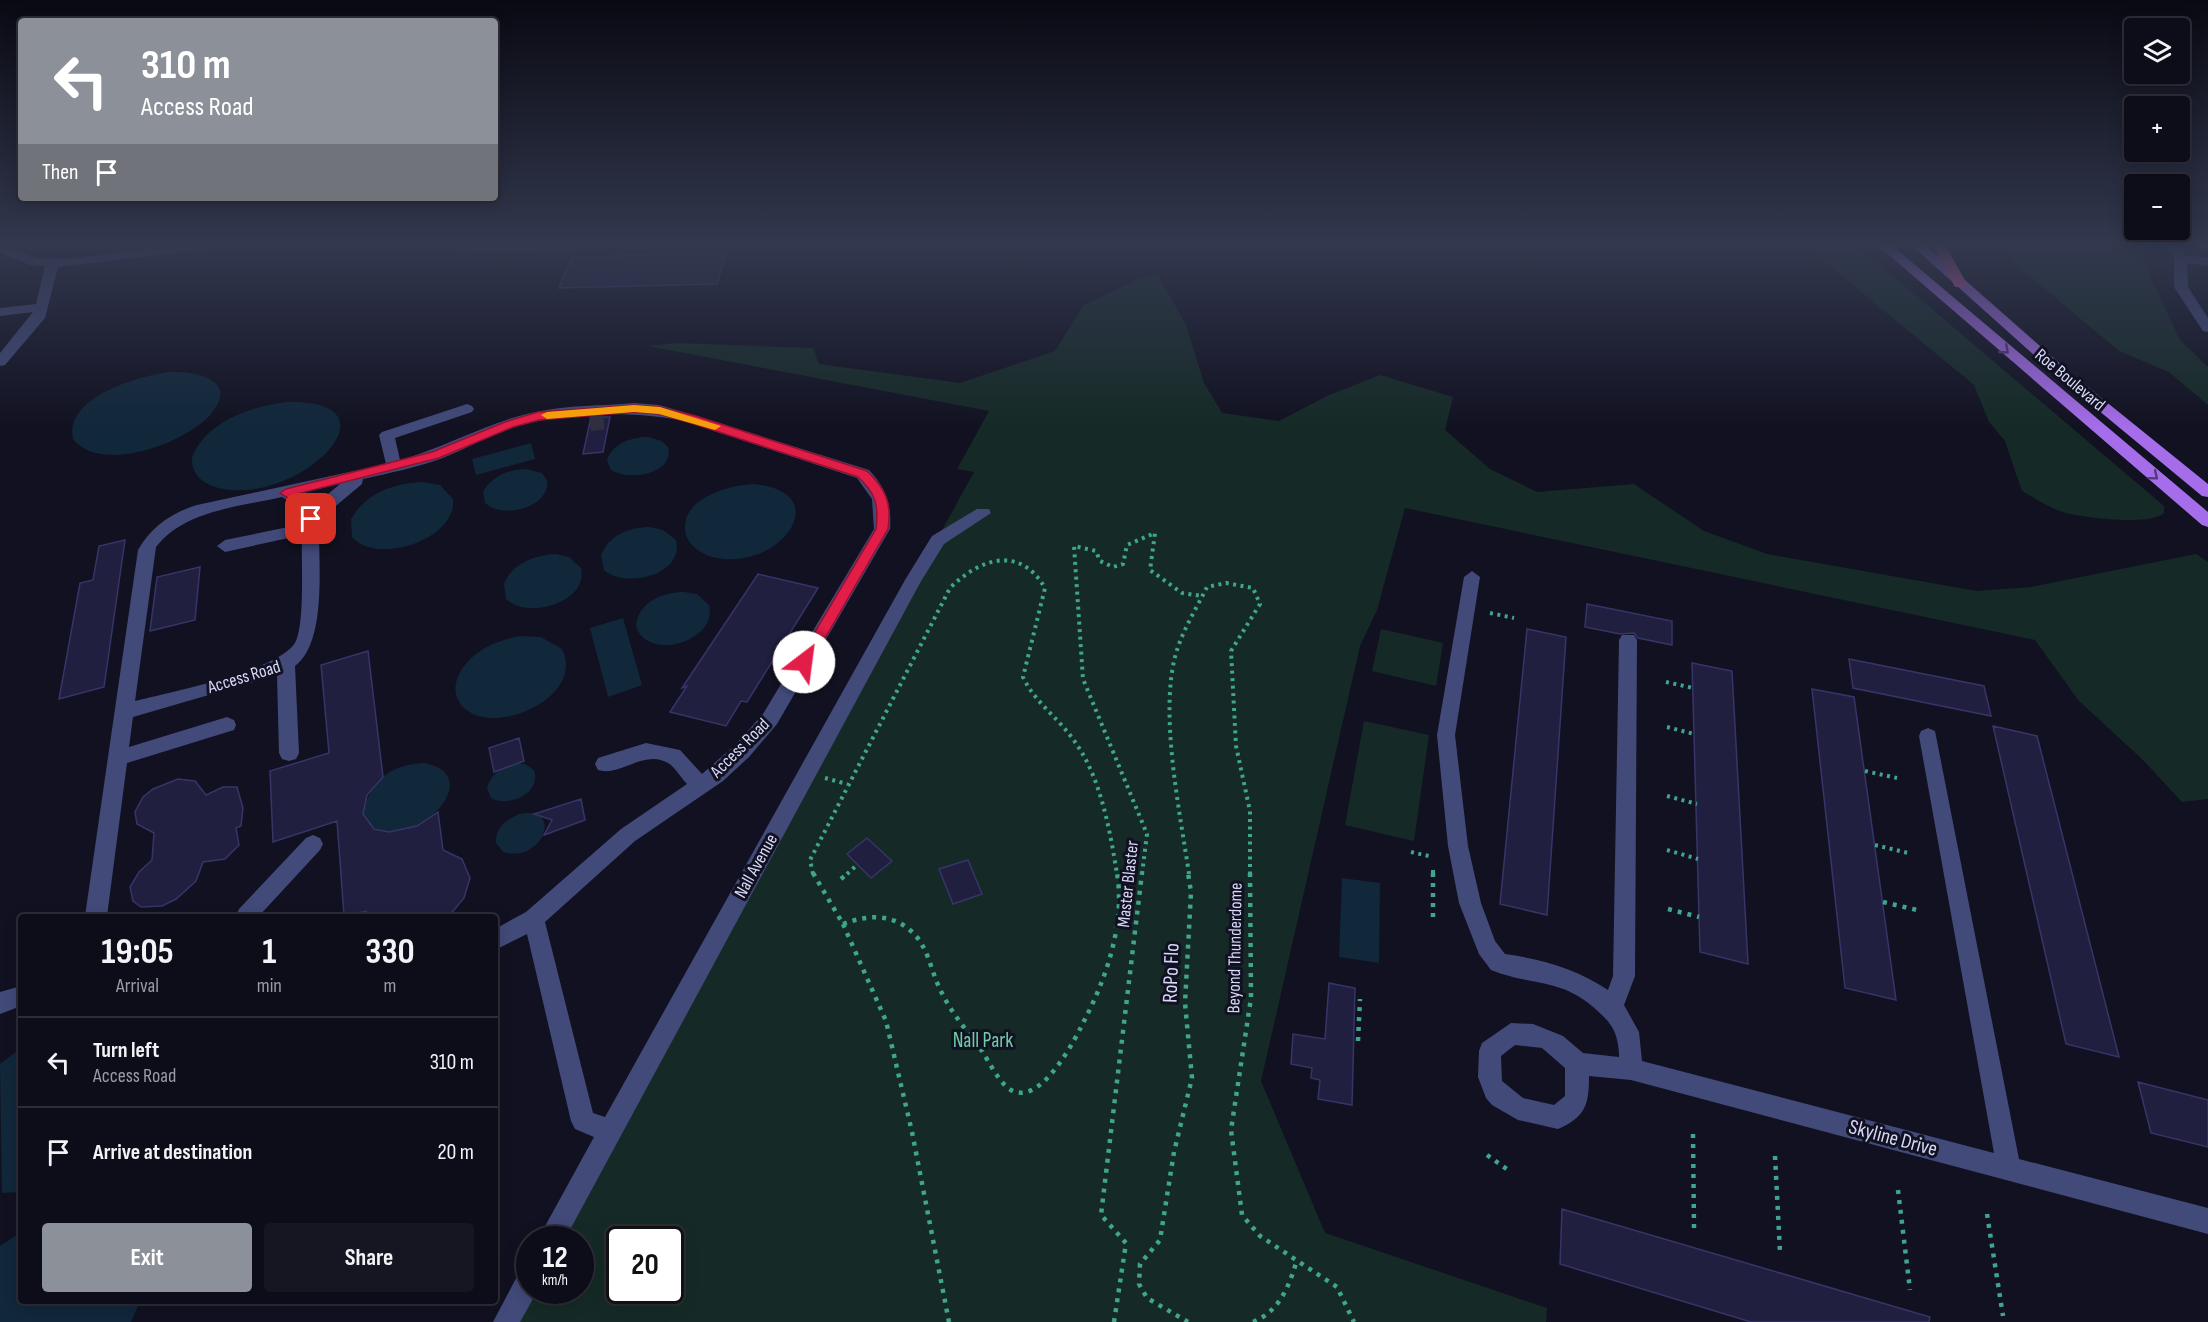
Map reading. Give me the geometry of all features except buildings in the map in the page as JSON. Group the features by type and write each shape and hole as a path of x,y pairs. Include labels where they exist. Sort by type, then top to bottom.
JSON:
{"main road":[{"name":"Roe Boulevard","path":"1953,305 2208,521"},
{"name":"Roe Boulevard","path":"1984,305 2086,393 2208,492"}],"street":[{"path":"2193,305 2208,328"},
{"path":"0,312 43,307"},
{"path":"0,362 38,318 43,307"},
{"name":"Access Road","path":"96,914 147,550 153,538 181,516 363,475 435,455 509,424 550,415 634,408 660,410 682,416 863,474 882,497 884,512 882,529 771,719 742,751 701,786 628,835 534,919 498,938"},
{"path":"394,466 387,435 468,409"},
{"path":"609,422 682,416"},
{"path":"489,433 590,424"},
{"name":"Access Road","path":"123,712 286,664 304,647 308,630 311,523 324,505 363,475"},
{"path":"225,546 311,523 309,506 286,493"},
{"name":"Nall Avenue","path":"558,1226 913,580 938,540 983,513"},
{"path":"1472,577 1446,735 1458,846 1470,903 1487,947 1498,963 1547,973 1579,984 1605,1001 1626,1028 1631,1069"},
{"path":"1611,1009 1624,976 1628,640"},
{"path":"286,664 289,753"},
{"path":"117,758 227,725"},
{"path":"1928,736 2009,1168"},
{"path":"605,764 646,751 673,756 701,786"},
{"path":"248,914 313,844"},
{"path":"534,919 583,1121 610,1131"},
{"path":"0,1003 18,997"},
{"name":"Skyline Drive","path":"1577,1064 1631,1069 2208,1221"},
{"path":"506,1322 516,1304"}],"path":[{"name":"Master Blaster","path":"1114,1322 1126,1243 1101,1215 1132,980 1147,834 1083,680 1074,546 1096,551 1100,561 1113,567 1123,564 1127,545 1155,533 1150,570 1182,593 1202,596"},
{"path":"843,924 855,918 884,915 899,922 915,936 927,955 942,995 1008,1088 1019,1093 1030,1094 1042,1085 1073,1042 1094,1001 1114,941 1119,896 1118,877 1098,791 1086,760 1077,743 1037,700 1023,677 1045,588 1036,572 1028,564 1008,558 1000,559 966,574 950,588 813,849 810,860 811,870 843,924 886,1021 912,1132 949,1322"},
{"name":"Beyond Thunderdome","path":"1202,596 1208,587 1226,583 1253,588 1260,604 1232,651 1236,746 1250,811 1251,998 1231,1130 1242,1215 1260,1236 1337,1287 1353,1322"},
{"name":"RoPo Flo","path":"1188,1322 1147,1298 1139,1284 1140,1264 1160,1240 1174,1152 1192,1078 1185,1003 1191,892 1173,758 1170,702 1177,650 1202,596"},
{"path":"1490,613 1514,618"},
{"path":"1666,682 1693,688"},
{"path":"1667,728 1694,734"},
{"path":"1865,771 1896,778"},
{"path":"1667,796 1697,804"},
{"path":"1875,845 1908,853"},
{"path":"1667,850 1698,859"},
{"path":"1411,852 1434,857"},
{"path":"842,879 858,864"},
{"path":"1433,870 1433,919"},
{"path":"1883,902 1917,910"},
{"path":"1668,909 1699,917"},
{"path":"1358,1041 1360,999"},
{"path":"1693,1134 1694,1228"},
{"path":"1487,1155 1511,1172"},
{"path":"1775,1156 1780,1252"},
{"path":"1898,1190 1910,1290"},
{"path":"1987,1214 2003,1316"},
{"path":"1253,1322 1263,1319 1284,1296 1297,1260"}],"green space":[{"name":"Nall Park","path":"1086,305 1175,305 1186,325 1204,383 1222,413 1279,421 1327,396 1380,375 1453,397 1445,430 1490,469 1537,492 1634,484 1704,531 1767,554 1977,591 2031,587 2196,554 2208,562 2208,799 2182,802 2143,760 2079,701 2035,640 1405,508 1377,610 1360,646 1261,1081 1325,1233 1547,1308 1546,1322 507,1322 520,1304 594,1304 594,1226 559,1226 974,472 957,469 989,411 648,346 676,343 813,348 819,364 960,383 1055,351"},
{"path":"1877,305 1927,305 2164,506 2164,513 2156,517 2131,520 2085,517 2058,510 2022,491 2005,441 1989,422 1974,385"},
{"path":"2064,305 2164,305 2180,340 2208,367 2208,405 2169,372 2119,351"},
{"path":"1381,629 1443,643 1436,686 1372,671"},
{"path":"1364,721 1429,735 1414,841 1345,825"}],"water":[{"path":"169,372 191,373 211,380 217,385 220,393 219,402 211,414 199,425 164,444 122,455 103,454 86,449 73,439 73,424 80,411 92,400 123,384"},
{"path":"286,402 322,406 338,417 339,434 327,452 305,470 277,483 246,490 215,487 198,476 193,468 192,457 208,434 219,425 244,412"},
{"path":"648,437 662,441 668,447 668,457 657,470 638,475 627,475 610,469 607,459 614,449 629,440"},
{"path":"531,443 535,459 476,475 472,459"},
{"path":"527,469 542,473 547,480 542,497 534,504 514,510 503,510 485,503 483,492 491,482 508,472"},
{"path":"423,482 440,485 453,499 451,513 443,526 414,544 396,548 379,549 364,545 352,537 351,519 364,502 391,487"},
{"path":"754,484 780,491 793,502 795,516 789,531 775,545 756,555 733,559 709,556 692,545 687,539 685,523 689,512 697,503 719,491"},
{"path":"650,527 663,530 676,540 676,552 672,562 663,570 638,578 613,576 604,570 601,556 614,538 628,531"},
{"path":"556,554 569,557 581,568 581,580 576,591 554,605 541,608 516,605 506,599 504,584 518,566 532,558"},
{"path":"684,592 697,594 709,605 709,618 703,629 680,643 667,645 653,643 643,637 636,626 641,611 660,596"},
{"path":"623,618 642,685 608,697 590,628"},
{"path":"520,636 541,637 562,649 566,668 560,685 547,699 528,710 508,717 488,718 470,713 458,700 455,688 462,669 473,656 488,646"},
{"path":"424,763 443,770 450,782 447,796 437,810 423,822 405,830 386,831 369,824 363,814 366,802 376,783 383,776 401,767"},
{"path":"516,763 525,764 534,770 535,778 529,792 515,800 498,801 491,798 487,788 491,778 502,769"},
{"path":"519,814 533,814 542,818 545,825 543,834 538,843 529,850 517,853 503,852 496,843 497,833 506,822"},
{"path":"1342,878 1380,883 1379,963 1339,957"},
{"path":"18,1050 18,1192 2,1193 0,1064"},
{"path":"18,1234 18,1304 139,1304 131,1322 0,1322 0,1246"}],"tunnel":[{"path":"590,424 609,422"}],"slow traffic":[{"path":"547,415 634,408 660,410 715,426"}],"route":[{"path":"311,519 309,506 286,493 435,455 509,424 538,416 634,408 660,410 692,419 863,474 882,497 884,512 882,529 804,662"}]}
